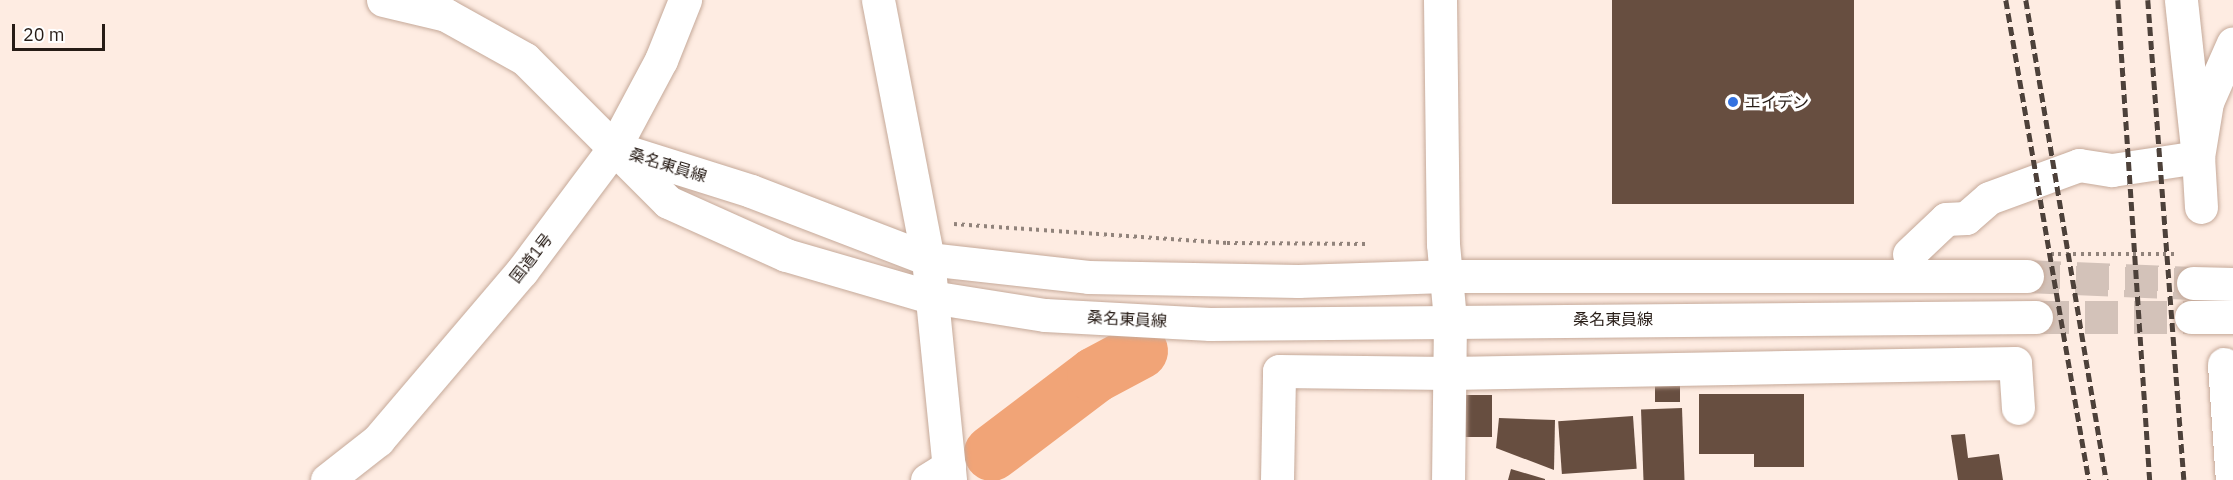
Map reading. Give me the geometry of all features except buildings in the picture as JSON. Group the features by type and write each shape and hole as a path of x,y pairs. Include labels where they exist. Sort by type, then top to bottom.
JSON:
{"main road":[{"path":"383,0 446,15 525,59 614,148"},
{"name":"国道1号","path":"327,480 378,440 522,271 614,148 661,60 685,0"},
{"path":"878,0 928,259 942,475"},
{"path":"1440,0 1445,276 1450,320 1448,480"},
{"path":"2181,0 2198,157 2201,207"},
{"path":"2198,157 2207,102 2233,43"},
{"name":"桑名東員線","path":"614,148 751,191 928,259 1088,277 1298,281 1445,276 2027,276"},
{"name":"桑名東員線","path":"614,148 668,202 786,255 931,297 1045,315 1210,324 1450,320 2036,317"},
{"path":"1910,254 1946,219 1966,218 1989,198 2079,165 2112,170 2198,157"},
{"path":"2193,283 2233,284"},
{"path":"2191,317 2233,317"},
{"path":"1277,480 1279,371 1449,373 2015,363 2018,408"},
{"path":"2224,364 2232,480"}],"waterway":[{"path":"992,453 1095,375 1140,351"}],"tunnel":[{"path":"2027,276 2193,283"},
{"path":"2036,317 2191,317"}],"railway":[{"path":"2006,0 2089,480"},
{"path":"2026,0 2106,480"},
{"path":"2118,0 2150,480"},
{"path":"2148,0 2184,480"}],"place":[{"name":"エイデン","path":"1733,102"}]}
